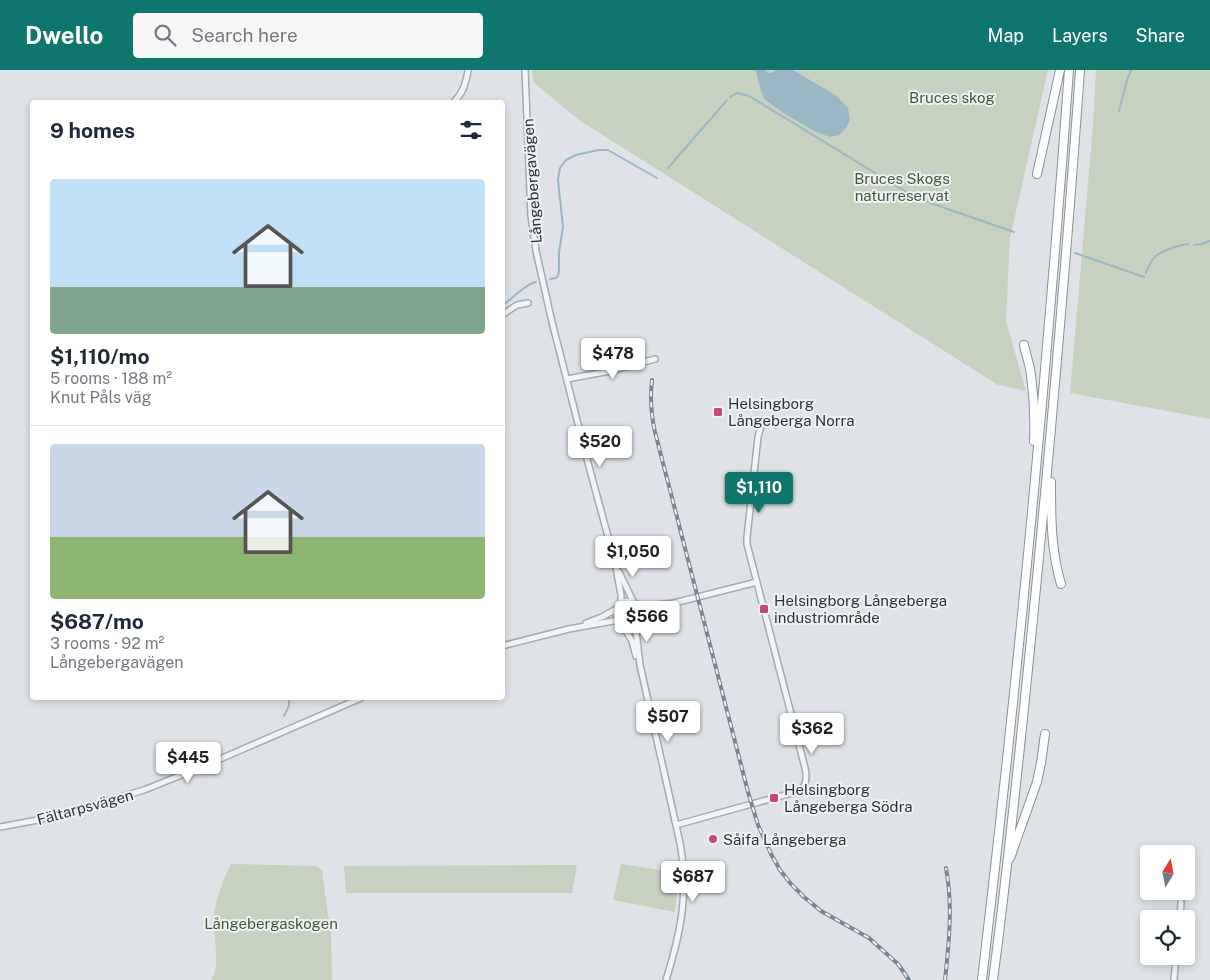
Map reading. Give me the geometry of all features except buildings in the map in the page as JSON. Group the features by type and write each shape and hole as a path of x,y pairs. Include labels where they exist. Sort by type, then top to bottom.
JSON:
{"highway":[{"path":"1037,174 1060,70"},
{"path":"982,980 1034,497 1050,320 1068,70"},
{"path":"993,980 1028,675 1062,300 1080,70"},
{"path":"1024,344 1031,373 1035,412 1034,497"},
{"path":"1050,435 1051,526 1054,555 1061,584"},
{"path":"1006,871 1037,782 1045,734"}],"street":[{"path":"456,100 463,90 468,70"},
{"name":"Långebergavägen","path":"525,70 534,237 567,379 615,562 621,595 620,606"},
{"path":"505,313 517,305 528,303"},
{"path":"567,379 610,371 655,359"},
{"path":"676,825 799,791 806,783 806,772 746,540 758,437 761,426"},
{"name":"Långebergavägen","path":"615,562 635,604"},
{"path":"505,645 602,617 626,602 645,606 674,603 757,582"},
{"path":"569,628 620,621 630,625 638,619 674,603"},
{"path":"635,604 639,609 636,631 640,665"},
{"path":"620,606 617,613 632,641 640,665 683,863 684,888 681,926 666,980"},
{"name":"Fältarpsvägen","path":"0,827 67,813 144,790 356,700"},
{"path":"1181,902 1181,910"},
{"path":"1174,980 1175,965"}],"green space":[{"name":"Bruces Skogs naturreservat","path":"532,70 1048,70 1010,238 1006,321 1026,391 998,385 579,120 533,82"},
{"path":"1096,70 1210,70 1210,419 1070,393"},
{"name":"Långebergaskogen","path":"231,864 316,866 322,870 331,937 332,980 211,980 216,966 215,909 220,889"},
{"path":"621,864 678,873 675,912 613,900"},
{"path":"577,865 572,893 346,893 344,866"}],"water":[{"path":"756,70 764,70 769,73 775,70 793,70 837,96 848,108 850,120 846,128 839,135 830,137 816,132 785,114 764,99"}],"waterway":[{"path":"1119,111 1131,70"},
{"path":"730,97 737,93 749,96 916,198 1014,232"},
{"path":"668,168 727,100"},
{"path":"550,279 556,278 559,270 559,252 563,227 558,180 560,168 566,160 576,155 598,150 608,150 657,178"},
{"path":"1194,245 1210,241"},
{"path":"1146,273 1151,261 1157,255 1188,244"},
{"path":"1075,253 1144,277"},
{"path":"505,304 523,289 536,282"},
{"path":"284,716 289,706 289,700"}],"railway":[{"path":"652,380 651,406 655,432 758,825 771,854 791,884 821,911 869,938 898,964 909,980"},
{"path":"945,980 950,910 946,868"}],"place":[{"name":"Helsingborg Långeberga Norra","path":"718,412"},
{"name":"Helsingborg Långeberga industriområde","path":"764,609"},
{"name":"Helsingborg Långeberga Södra","path":"774,798"},
{"name":"Såifa Långeberga","path":"713,839"}],"park label":[{"name":"Bruces skog","path":"952,97"}]}
